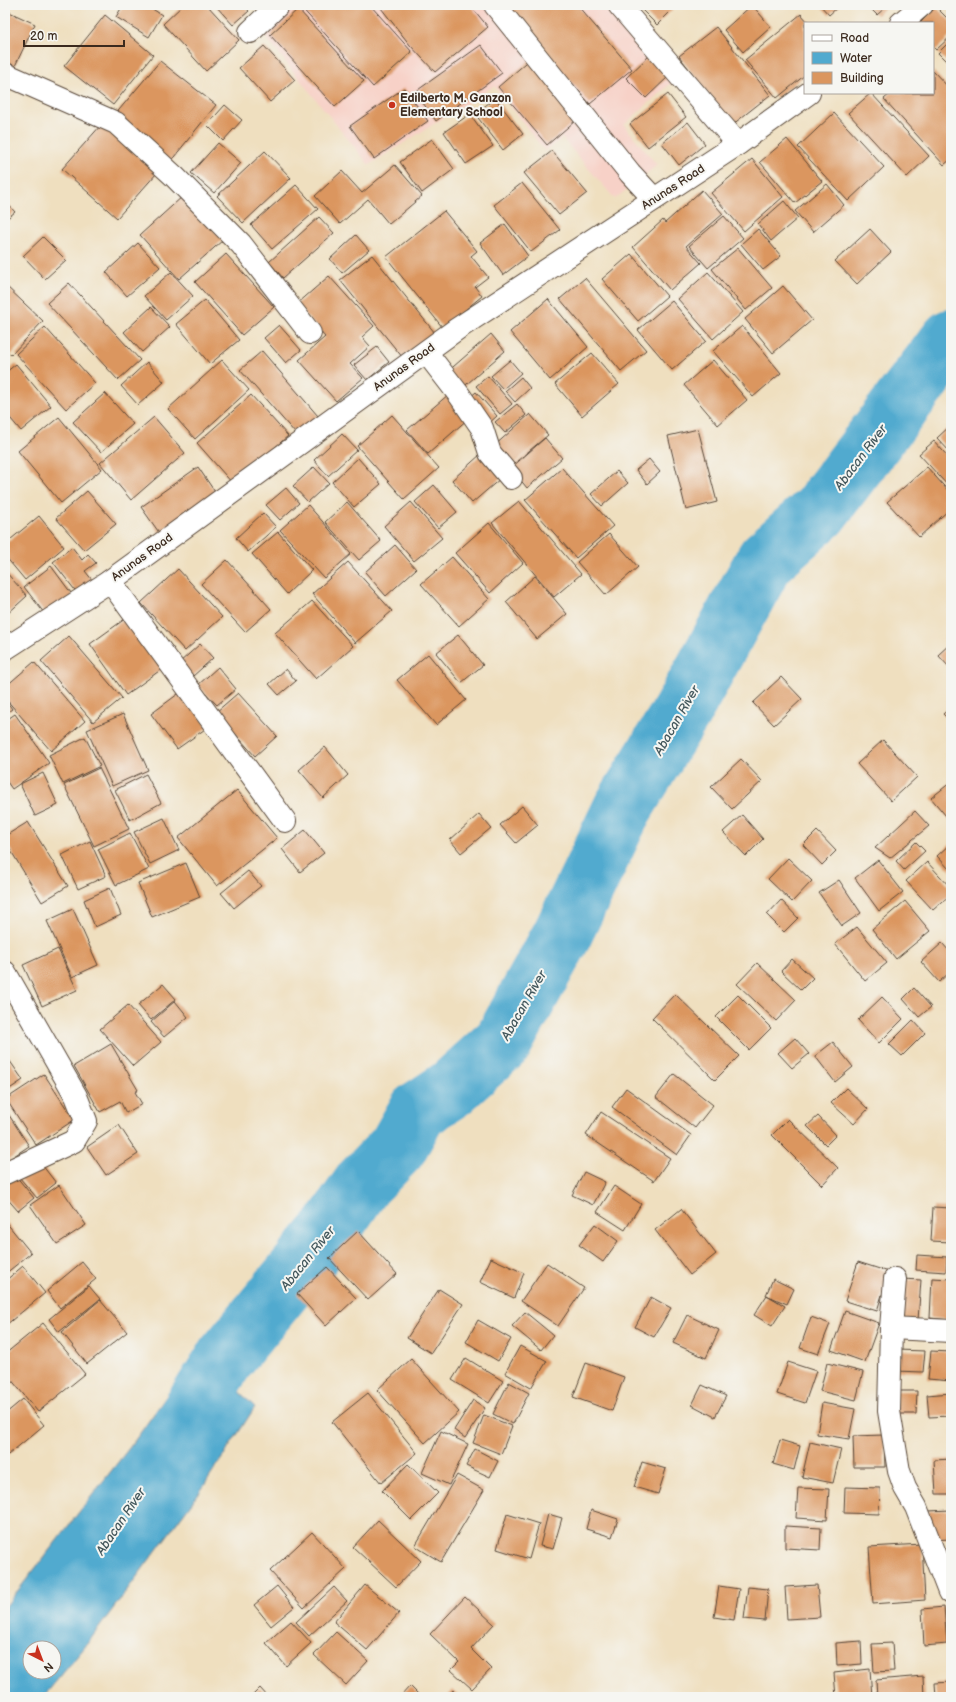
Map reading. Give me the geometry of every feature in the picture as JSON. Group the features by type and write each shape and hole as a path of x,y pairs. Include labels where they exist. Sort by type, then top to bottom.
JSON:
{"street":[{"path":"250,32 278,5"},
{"path":"495,5 630,173 654,199"},
{"path":"619,5 738,144"},
{"path":"902,22 922,5"},
{"path":"5,74 116,123 174,176 241,244 310,333"},
{"name":"Anunas Road","path":"5,649 110,581 426,352 530,280 738,144 808,94"},
{"path":"426,352 460,396 482,428 490,453 511,478"},
{"path":"110,581 285,821"},
{"path":"5,972 76,1096 86,1121 74,1141 5,1173"},
{"path":"895,1279 890,1328 888,1411 899,1471 905,1488 916,1507 949,1592 951,1592"},
{"path":"890,1328 951,1331"}],"shaded area":[{"name":"Edilberto M. Ganzon Elementary School","path":"283,5 603,5 678,77 624,125 657,165 615,199 562,138 545,151 494,86 369,165 258,28"}],"water":[{"path":"198,1352 255,1407 204,1486 84,1648 62,1674 62,1640 22,1640 22,1680 57,1680 43,1697 5,1697 5,1607 133,1443"}],"building":[{"path":"123,5 146,5 162,15 149,37 116,17"},
{"path":"183,5 207,5 239,40 206,71 163,24"},
{"path":"215,5 243,5 249,11 233,25"},
{"path":"299,5 370,5 412,52 373,87"},
{"path":"385,5 470,5 488,27 435,72 410,45 381,8"},
{"path":"505,5 577,5 632,69 590,104"},
{"path":"637,5 677,5 657,25"},
{"path":"752,5 771,27 743,52 724,30"},
{"path":"820,5 840,5 829,15"},
{"path":"867,5 888,5 877,15"},
{"path":"936,7 951,22 951,36 936,50 934,48 934,22 921,22"},
{"path":"298,9 364,81 335,107 270,35"},
{"path":"5,10 35,24 15,66 5,61"},
{"path":"801,14 808,22 804,22 804,76 777,98 745,60"},
{"path":"105,15 153,55 113,105 64,66"},
{"path":"716,27 770,95 732,125 679,56"},
{"path":"951,40 951,66 938,53"},
{"path":"481,45 502,73 436,121 415,92"},
{"path":"264,46 295,80 270,102 239,68"},
{"path":"650,55 670,75 646,98 626,78"},
{"path":"533,57 582,115 547,145 498,87"},
{"path":"160,61 216,105 170,162 114,116"},
{"path":"934,72 951,90 951,159 944,165 884,99 890,94 934,94"},
{"path":"404,88 428,121 374,159 350,126"},
{"path":"668,94 686,117 648,147 630,124"},
{"path":"870,94 872,94 929,156 907,177 848,113"},
{"path":"495,98 523,134 503,150 475,114"},
{"path":"225,105 242,120 223,141 207,125"},
{"path":"834,113 884,167 848,201 798,147"},
{"path":"470,114 493,146 466,164 444,132"},
{"path":"688,122 705,144 679,165 662,143"},
{"path":"102,124 157,173 117,218 62,169"},
{"path":"432,139 454,169 422,193 400,162"},
{"path":"787,139 822,181 795,203 760,162"},
{"path":"218,143 241,163 214,193 191,173"},
{"path":"265,151 291,178 243,223 217,196"},
{"path":"552,151 587,193 559,215 524,173"},
{"path":"752,159 783,197 744,231 711,193"},
{"path":"395,165 422,196 389,224 368,199 340,224 315,196 342,171 362,193"},
{"path":"522,183 560,230 531,252 494,205"},
{"path":"827,184 844,205 813,232 795,211"},
{"path":"296,185 318,209 272,249 251,225"},
{"path":"702,190 723,214 686,246 701,263 670,290 633,247 663,220 665,223"},
{"path":"183,196 223,240 179,279 140,235"},
{"path":"5,201 15,212 5,220"},
{"path":"784,201 798,218 771,241 758,224"},
{"path":"444,211 477,251 471,256 488,277 475,287 482,296 443,328 386,257"},
{"path":"724,216 743,238 708,268 689,246"},
{"path":"319,217 334,233 283,278 269,262"},
{"path":"505,224 528,256 503,275 480,243"},
{"path":"758,229 781,256 763,270 741,244"},
{"path":"870,229 891,252 857,284 835,261"},
{"path":"356,235 369,250 342,273 330,259"},
{"path":"43,237 66,260 45,279 23,256"},
{"path":"138,243 160,267 127,296 106,272"},
{"path":"738,248 772,288 746,310 712,269"},
{"path":"226,254 274,307 242,335 195,282"},
{"path":"631,254 667,296 638,321 602,279"},
{"path":"372,255 435,333 403,358 340,280"},
{"path":"171,272 193,296 166,320 144,296"},
{"path":"708,272 743,312 713,339 678,299"},
{"path":"329,276 374,326 362,337 370,346 350,364 363,378 336,401 299,360 325,337 297,304"},
{"path":"585,278 646,350 621,371 560,299"},
{"path":"69,283 140,360 118,380 47,303"},
{"path":"5,285 43,321 11,355 5,350"},
{"path":"783,286 812,320 773,353 745,319"},
{"path":"548,299 588,347 550,380 510,332"},
{"path":"205,300 239,340 210,364 176,324"},
{"path":"672,301 706,341 672,370 638,330"},
{"path":"151,307 170,327 142,352 124,332"},
{"path":"279,325 301,350 286,363 264,338"},
{"path":"742,326 781,373 753,397 713,351"},
{"path":"45,327 95,383 66,409 16,354"},
{"path":"491,334 505,351 460,390 446,373"},
{"path":"377,347 389,362 367,380 354,365"},
{"path":"262,351 318,416 296,434 240,370"},
{"path":"592,353 619,384 582,416 555,384"},
{"path":"222,360 249,390 195,439 168,409"},
{"path":"510,360 521,373 503,389 491,376"},
{"path":"713,360 747,400 718,425 684,385"},
{"path":"147,362 164,382 138,405 121,386"},
{"path":"16,364 51,406 21,431 5,412 5,373"},
{"path":"488,376 512,404 500,414 476,386"},
{"path":"521,377 530,388 515,402 505,391"},
{"path":"476,392 497,416 488,424 468,399"},
{"path":"105,393 133,424 101,452 73,422"},
{"path":"449,394 469,418 428,454 407,430"},
{"path":"251,395 288,436 233,484 197,443"},
{"path":"517,404 526,415 505,433 495,422"},
{"path":"530,414 548,435 510,467 493,447"},
{"path":"392,415 439,468 404,499 357,446"},
{"path":"59,417 102,469 61,503 18,451"},
{"path":"154,417 185,453 131,500 100,463"},
{"path":"951,425 951,453 937,438"},
{"path":"698,429 717,502 686,510 668,436"},
{"path":"342,434 357,450 328,476 314,460"},
{"path":"545,438 562,458 527,488 511,468"},
{"path":"934,441 951,460 951,485 949,487 919,454"},
{"path":"481,454 501,478 472,503 452,480"},
{"path":"358,458 381,484 354,507 332,482"},
{"path":"649,459 660,472 647,484 636,470"},
{"path":"198,467 219,498 163,538 141,507"},
{"path":"314,467 329,483 308,502 293,486"},
{"path":"927,467 951,494 951,508 919,537 887,502"},
{"path":"562,468 613,526 576,558 525,500"},
{"path":"617,471 628,483 602,506 591,494"},
{"path":"434,485 457,512 438,528 415,502"},
{"path":"286,488 299,503 280,520 266,505"},
{"path":"87,491 116,524 84,550 56,518"},
{"path":"519,501 581,574 554,597 492,523"},
{"path":"347,502 381,541 359,560 325,522"},
{"path":"411,502 442,538 414,561 384,526"},
{"path":"308,505 351,554 324,578 280,530"},
{"path":"263,513 276,527 248,552 236,538"},
{"path":"39,516 64,547 25,580 5,556 5,544"},
{"path":"489,523 523,563 490,593 455,553"},
{"path":"278,532 312,570 287,594 252,554"},
{"path":"609,534 638,567 606,595 577,562"},
{"path":"395,545 416,569 386,596 365,572"},
{"path":"72,547 82,560 88,554 96,563 85,571 93,581 78,594 53,562"},
{"path":"452,557 489,599 459,626 421,584"},
{"path":"227,560 271,609 245,632 201,584"},
{"path":"348,562 392,611 355,643 312,594"},
{"path":"51,566 74,597 48,618 24,587"},
{"path":"178,569 222,617 185,651 141,603"},
{"path":"5,571 27,596 5,616"},
{"path":"535,576 567,614 537,639 506,602"},
{"path":"312,601 353,646 316,679 275,633"},
{"path":"129,616 166,666 126,695 90,644"},
{"path":"458,635 483,665 461,683 436,653"},
{"path":"69,636 122,698 93,722 41,661"},
{"path":"951,643 951,669 938,655"},
{"path":"200,644 213,658 192,677 179,663"},
{"path":"428,654 466,700 436,725 397,680"},
{"path":"34,662 85,721 51,751 5,698 5,687"},
{"path":"218,667 236,689 217,705 198,685"},
{"path":"286,669 296,681 279,695 269,684"},
{"path":"781,677 802,699 774,725 753,703"},
{"path":"182,691 208,727 177,749 151,714"},
{"path":"238,693 277,736 255,756 216,712"},
{"path":"5,699 12,709 5,714"},
{"path":"951,707 951,722 943,714"},
{"path":"15,714 49,763 12,789 5,779 5,721"},
{"path":"123,714 148,770 112,786 87,730"},
{"path":"85,737 100,766 63,784 49,755"},
{"path":"883,740 917,777 891,801 857,764"},
{"path":"325,747 348,775 323,798 299,770"},
{"path":"741,759 762,781 732,809 711,787"},
{"path":"99,768 129,829 94,846 64,785"},
{"path":"43,773 58,805 35,816 20,784"},
{"path":"146,774 161,803 130,820 115,790"},
{"path":"951,782 951,822 931,798"},
{"path":"237,790 277,838 217,886 178,838"},
{"path":"522,806 538,825 516,843 500,825"},
{"path":"915,811 929,826 890,858 875,848"},
{"path":"479,814 491,828 461,853 450,840"},
{"path":"742,815 763,839 746,856 723,832"},
{"path":"164,818 179,850 150,864 134,832"},
{"path":"28,822 68,886 42,902 5,841 5,836"},
{"path":"305,830 324,853 300,872 282,849"},
{"path":"817,831 836,851 822,865 803,845"},
{"path":"130,833 149,869 116,885 98,849"},
{"path":"90,841 106,876 78,889 62,855"},
{"path":"916,842 925,851 904,870 896,861"},
{"path":"951,843 951,871 937,856"},
{"path":"788,858 812,881 792,902 768,879"},
{"path":"878,860 903,892 879,911 855,878"},
{"path":"927,862 951,888 951,894 933,910 906,881"},
{"path":"186,863 200,897 152,917 138,883"},
{"path":"248,871 261,886 234,908 221,893"},
{"path":"839,880 861,913 842,926 819,893"},
{"path":"110,888 121,915 95,927 84,900"},
{"path":"781,900 798,918 784,932 767,915"},
{"path":"905,901 930,931 896,959 872,929"},
{"path":"73,909 98,965 72,977 47,921"},
{"path":"857,927 887,963 865,981 835,944"},
{"path":"942,943 951,953 951,971 939,982 921,962"},
{"path":"58,949 77,990 42,1006 23,965"},
{"path":"792,959 813,978 801,990 781,971"},
{"path":"757,963 796,1000 776,1021 737,984"},
{"path":"163,984 176,999 151,1020 138,1005"},
{"path":"914,988 931,1007 919,1017 903,999"},
{"path":"675,994 739,1056 715,1080 652,1018"},
{"path":"738,995 771,1028 749,1050 716,1017"},
{"path":"882,997 903,1019 879,1043 858,1020"},
{"path":"175,1001 188,1017 164,1037 151,1022"},
{"path":"128,1005 161,1042 133,1066 100,1029"},
{"path":"913,1020 925,1033 902,1056 889,1044"},
{"path":"795,1038 809,1054 792,1068 778,1053"},
{"path":"833,1042 853,1067 835,1082 815,1056"},
{"path":"111,1044 138,1090 135,1092 142,1104 126,1113 120,1101 100,1112 74,1066"},
{"path":"5,1054 23,1080 5,1092"},
{"path":"44,1074 74,1120 36,1145 6,1099"},
{"path":"674,1074 713,1105 695,1128 656,1097"},
{"path":"626,1088 691,1135 677,1155 612,1107"},
{"path":"846,1088 868,1109 854,1124 831,1103"},
{"path":"5,1109 29,1146 5,1162"},
{"path":"601,1112 670,1158 654,1181 586,1135"},
{"path":"818,1116 836,1135 826,1145 807,1126"},
{"path":"788,1119 838,1168 822,1185 772,1135"},
{"path":"119,1125 138,1154 106,1175 87,1147"},
{"path":"39,1161 56,1183 37,1198 19,1177"},
{"path":"584,1172 605,1182 593,1205 572,1195"},
{"path":"15,1175 34,1198 18,1211 5,1196 5,1183"},
{"path":"59,1185 86,1225 57,1244 30,1205"},
{"path":"614,1186 641,1204 625,1230 597,1212"},
{"path":"933,1207 951,1208 951,1242 931,1241"},
{"path":"681,1209 716,1254 690,1275 655,1230"},
{"path":"5,1221 31,1253 5,1274"},
{"path":"595,1224 618,1241 603,1262 579,1245"},
{"path":"358,1231 397,1274 368,1300 329,1258"},
{"path":"917,1255 947,1257 946,1272 916,1270"},
{"path":"491,1258 524,1273 514,1298 480,1282"},
{"path":"82,1262 96,1279 60,1308 47,1291"},
{"path":"858,1262 889,1272 877,1311 845,1301"},
{"path":"547,1263 584,1288 558,1326 521,1301"},
{"path":"23,1266 45,1293 6,1325 5,1281"},
{"path":"327,1267 356,1298 326,1326 297,1294"},
{"path":"932,1278 951,1279 951,1320 930,1318"},
{"path":"773,1279 794,1289 787,1304 766,1295"},
{"path":"902,1279 921,1280 918,1320 900,1319"},
{"path":"89,1286 100,1299 59,1332 49,1319"},
{"path":"439,1289 463,1304 431,1353 407,1338"},
{"path":"767,1295 785,1306 772,1326 754,1315"},
{"path":"651,1297 671,1308 654,1337 635,1327"},
{"path":"100,1300 127,1332 87,1364 62,1332"},
{"path":"845,1311 879,1323 865,1362 831,1350"},
{"path":"525,1312 553,1335 541,1350 512,1326"},
{"path":"687,1315 719,1330 706,1358 673,1343"},
{"path":"811,1317 830,1324 818,1354 800,1348"},
{"path":"478,1320 511,1339 498,1361 466,1342"},
{"path":"43,1323 85,1374 38,1412 5,1372 5,1354"},
{"path":"520,1346 547,1361 531,1388 505,1373"},
{"path":"897,1350 925,1351 923,1372 895,1371"},
{"path":"931,1351 951,1352 951,1381 928,1379"},
{"path":"466,1358 503,1381 489,1403 452,1380"},
{"path":"411,1359 459,1412 425,1443 377,1390"},
{"path":"788,1362 816,1371 805,1403 777,1394"},
{"path":"586,1363 624,1377 612,1411 573,1397"},
{"path":"827,1363 863,1372 856,1400 820,1391"},
{"path":"509,1382 529,1393 513,1424 493,1414"},
{"path":"702,1385 726,1396 715,1417 692,1405"},
{"path":"891,1391 917,1391 916,1414 891,1414"},
{"path":"368,1393 417,1453 381,1483 332,1422"},
{"path":"951,1393 951,1416 929,1417 927,1395"},
{"path":"23,1399 44,1425 8,1455 5,1451 5,1414"},
{"path":"473,1400 485,1408 465,1438 454,1430"},
{"path":"822,1403 855,1409 849,1439 817,1434"},
{"path":"484,1415 512,1426 501,1454 473,1443"},
{"path":"441,1431 468,1444 449,1485 422,1473"},
{"path":"884,1435 885,1467 854,1467 853,1436"},
{"path":"780,1440 800,1446 794,1470 773,1464"},
{"path":"810,1442 841,1449 833,1483 802,1477"},
{"path":"475,1449 498,1461 490,1477 466,1466"},
{"path":"951,1459 951,1494 936,1494 934,1460"},
{"path":"642,1462 666,1469 658,1494 634,1487"},
{"path":"408,1464 438,1493 411,1520 382,1491"},
{"path":"457,1475 484,1490 441,1562 415,1546"},
{"path":"845,1487 880,1488 879,1514 844,1513"},
{"path":"798,1488 829,1489 827,1520 796,1518"},
{"path":"591,1510 618,1519 612,1537 586,1529"},
{"path":"951,1510 951,1539 930,1540 928,1511"},
{"path":"507,1514 539,1524 529,1559 497,1549"},
{"path":"548,1514 562,1518 553,1549 540,1546"},
{"path":"378,1520 421,1561 396,1587 353,1547"},
{"path":"785,1526 821,1528 820,1550 785,1548"},
{"path":"312,1532 346,1569 304,1608 270,1571"},
{"path":"922,1544 925,1600 873,1604 869,1547"},
{"path":"365,1585 399,1613 367,1650 334,1622"},
{"path":"817,1585 820,1617 787,1619 785,1587"},
{"path":"277,1586 294,1607 271,1626 254,1605"},
{"path":"719,1586 739,1589 734,1620 714,1617"},
{"path":"334,1587 347,1601 309,1636 296,1622"},
{"path":"748,1587 768,1589 765,1621 744,1619"},
{"path":"465,1597 494,1624 471,1649 491,1669 472,1689 451,1670 459,1662 430,1634"},
{"path":"944,1607 947,1644 924,1646 922,1609"},
{"path":"291,1621 311,1643 286,1666 266,1643"},
{"path":"336,1632 368,1661 346,1685 314,1655"},
{"path":"861,1641 862,1664 837,1666 836,1643"},
{"path":"892,1643 894,1671 874,1672 872,1644"},
{"path":"870,1669 872,1697 836,1697 834,1673"},
{"path":"923,1676 924,1697 877,1697 876,1680"},
{"path":"951,1682 951,1697 936,1697 935,1683"},
{"path":"410,1686 421,1697 400,1697"},
{"path":"260,1688 268,1697 251,1697"},
{"path":"453,1690 460,1697 447,1697"}],"waterway":[{"name":"Abacan River","path":"173,1441 226,1357 332,1228 363,1183 397,1148 418,1111 451,1089 503,1042 562,935 623,808 682,711 766,559 819,512 951,339"}],"place":[{"name":"Edilberto M. Ganzon Elementary School","path":"392,105"}]}
